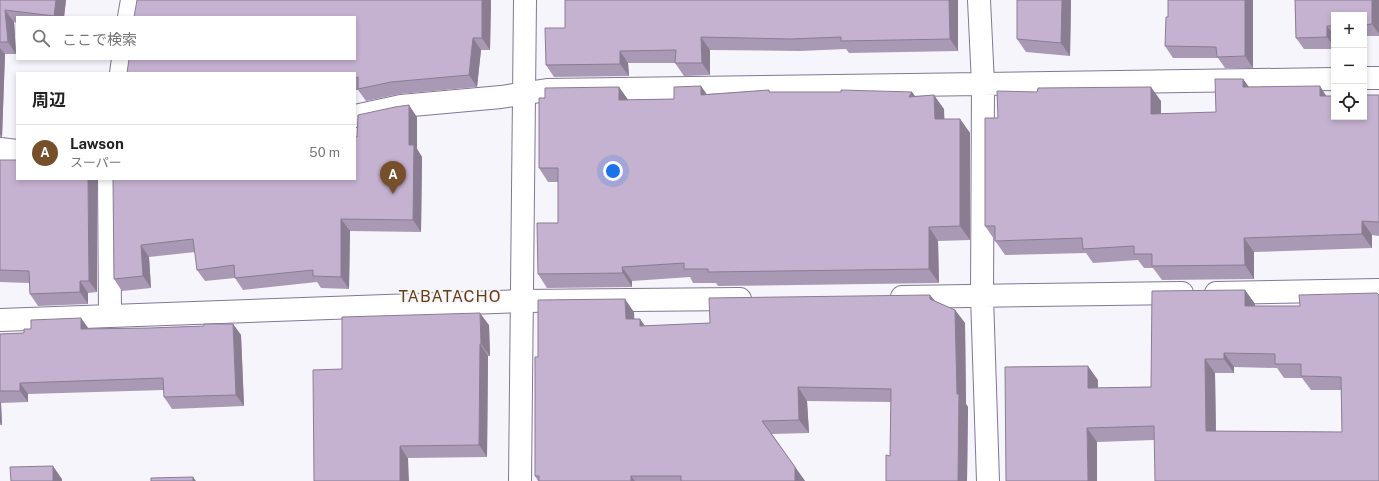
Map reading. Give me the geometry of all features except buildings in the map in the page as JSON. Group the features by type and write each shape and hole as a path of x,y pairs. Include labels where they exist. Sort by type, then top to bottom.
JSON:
{"street":[{"path":"130,16 132,0"},
{"path":"520,481 525,0"},
{"path":"979,0 983,84 982,296 988,481"},
{"path":"121,72 123,60"},
{"path":"1367,78 1379,78"},
{"path":"356,116 401,106 501,97 547,90 1331,79"},
{"path":"0,149 16,151"},
{"path":"108,180 110,315"},
{"path":"880,297 1379,290"},
{"path":"0,320 521,301 761,298"}],"place":[{"name":"Lawson","path":"393,194"}],"district":[{"name":"TABATACHO","path":"450,296"}]}
